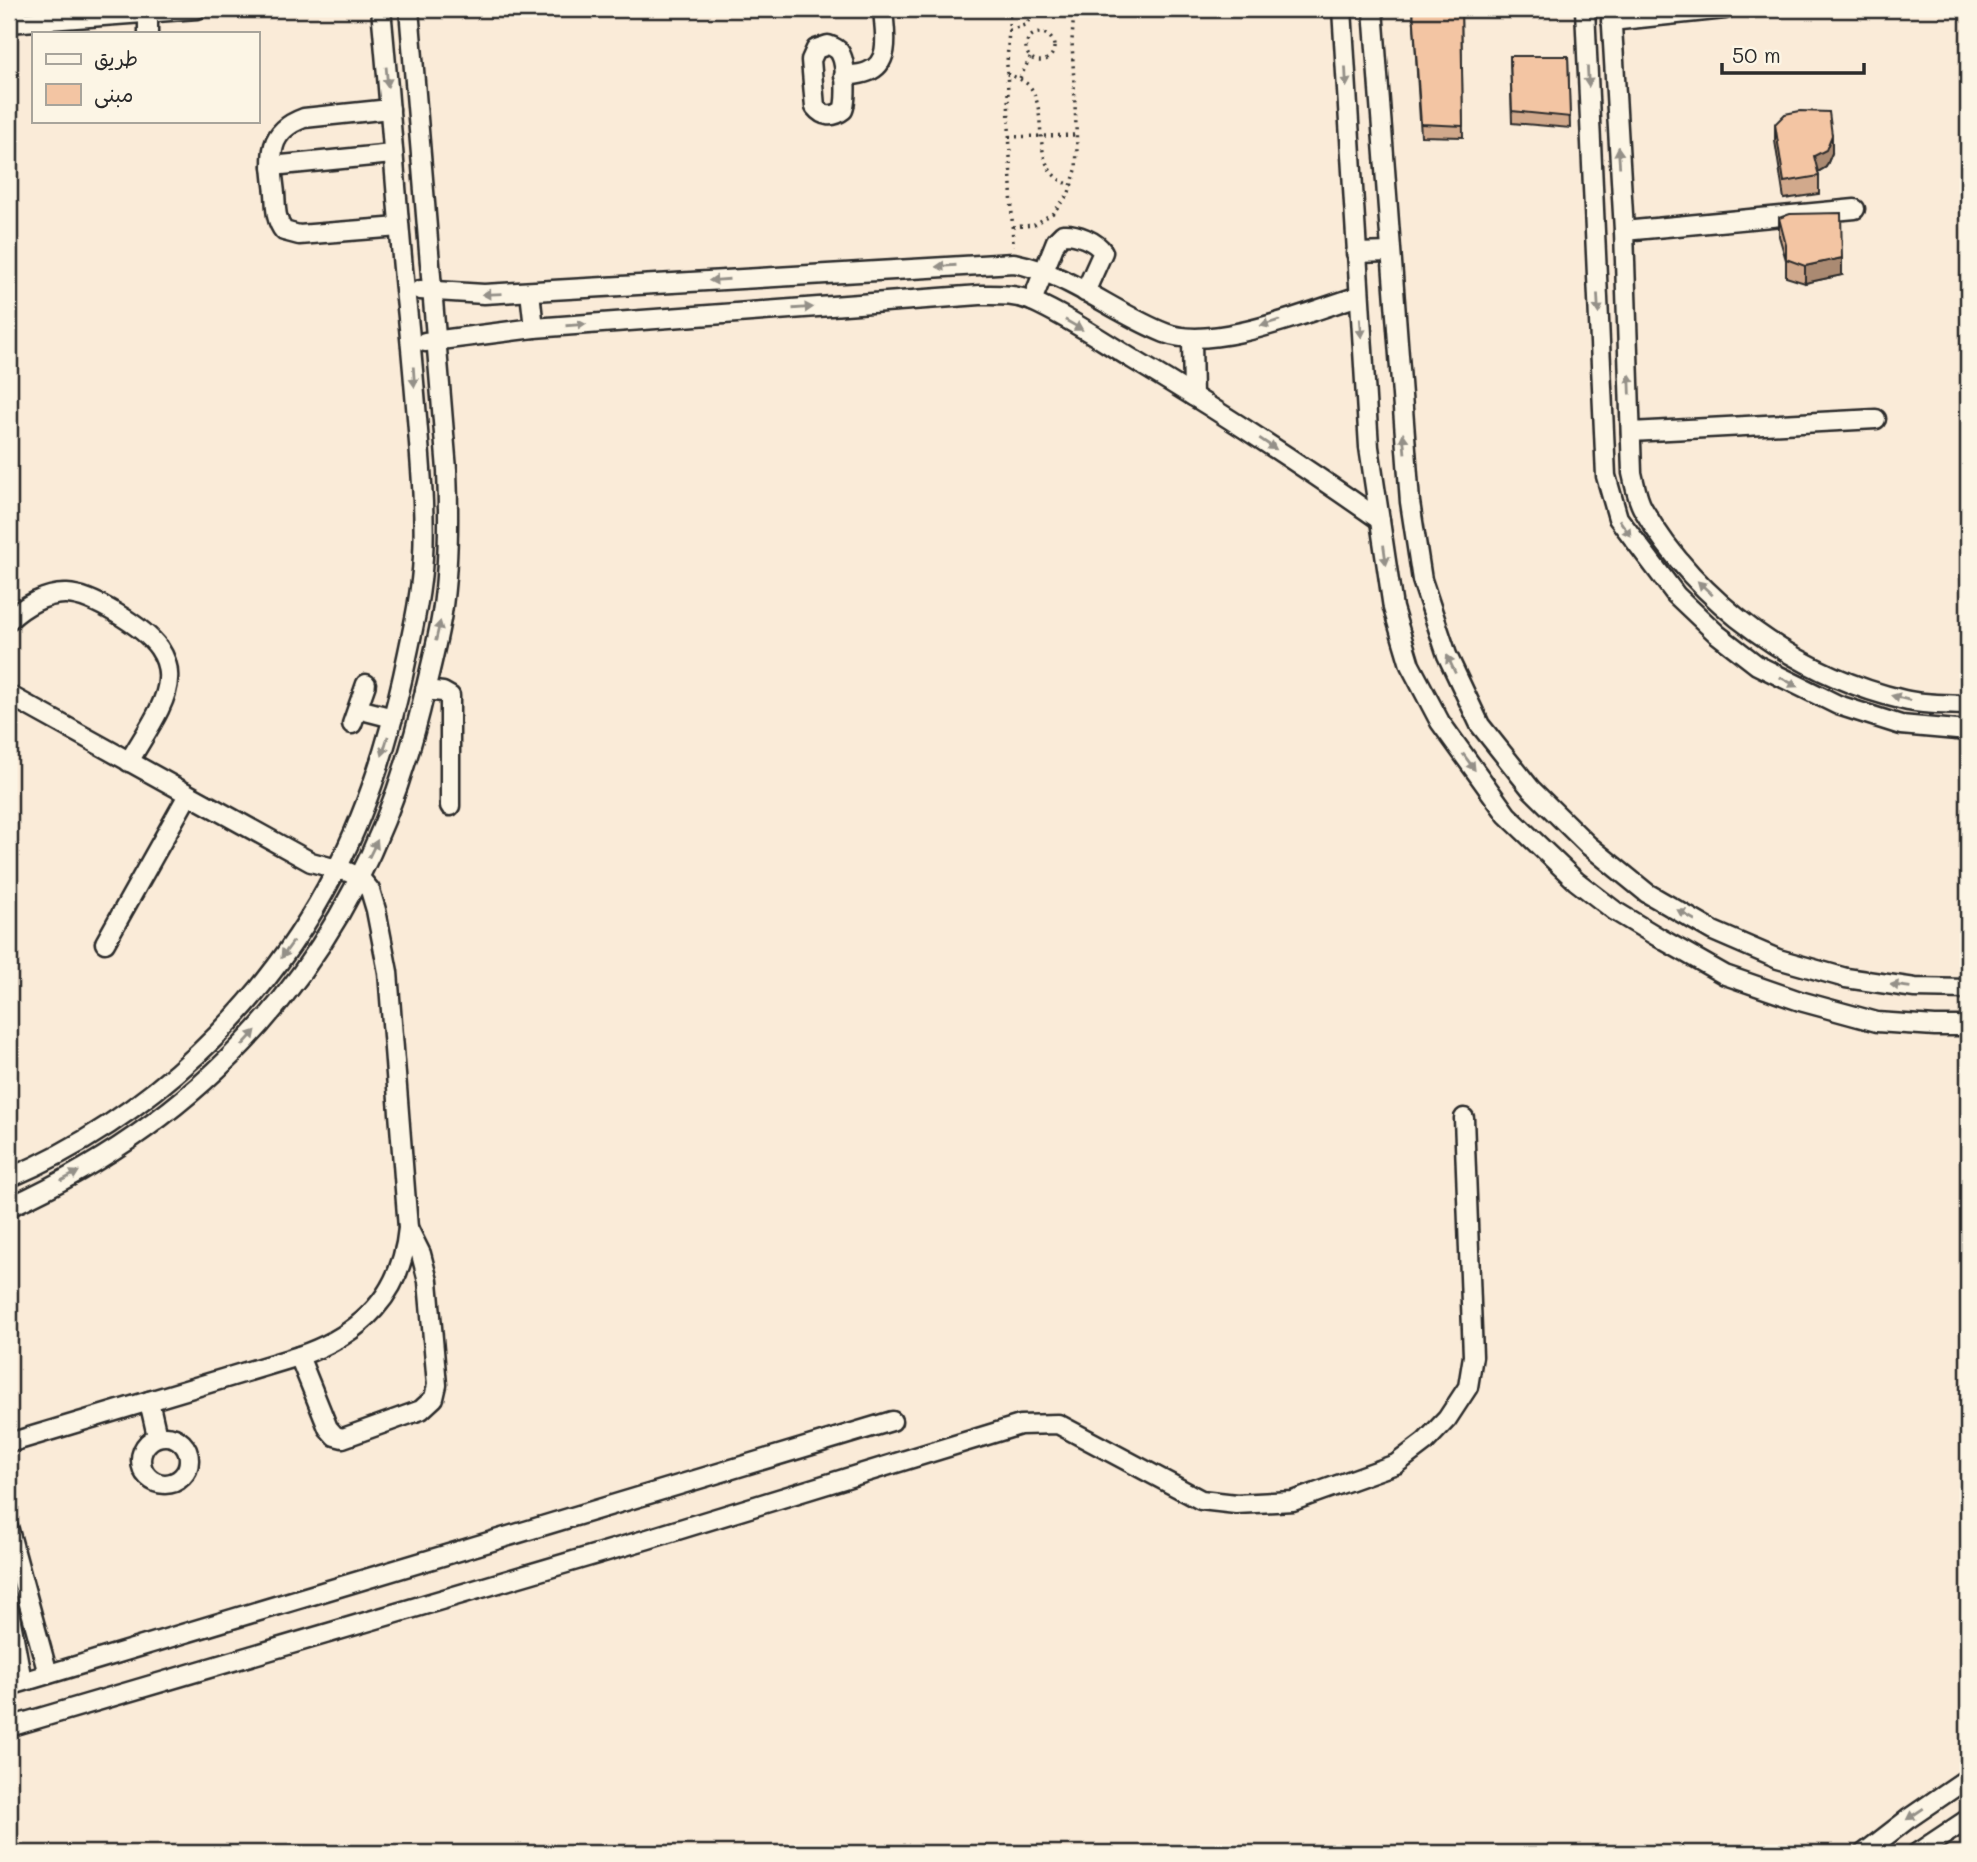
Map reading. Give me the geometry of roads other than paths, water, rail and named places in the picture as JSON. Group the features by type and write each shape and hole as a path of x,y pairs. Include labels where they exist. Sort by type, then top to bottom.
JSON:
{"street":[{"path":"10,18 197,9"},
{"path":"9,1178 64,1152 130,1111 191,1061 236,1014 310,917 337,870 367,798 393,718 416,613 424,547 424,508 381,9"},
{"path":"9,1207 112,1152 167,1113 238,1051 291,988 338,918 376,845 400,782 442,615 448,542 447,470 430,291 409,9"},
{"path":"844,76 867,72 883,57 886,43 883,9"},
{"path":"1342,9 1369,447 1393,608 1410,665 1440,722 1507,815 1576,881 1625,917 1725,975 1800,1001 1877,1022 1968,1026"},
{"path":"1373,9 1410,502 1422,580 1447,655 1480,725 1531,789 1588,845 1647,893 1713,932 1778,959 1846,978 1915,988 1968,989"},
{"path":"1585,9 1606,476 1618,518 1676,595 1717,634 1757,665 1838,705 1901,725 1968,731"},
{"path":"1725,9 1611,15 1624,231 1632,473 1642,507 1694,578 1771,643 1847,681 1906,700 1968,705"},
{"path":"148,12 148,32"},
{"path":"390,109 294,121 278,136 271,156 279,224 291,234 399,227"},
{"path":"272,166 392,155"},
{"path":"1624,231 1855,209"},
{"path":"1032,301 1056,241 1063,234 1073,234 1101,248 1102,256 1085,292"},
{"path":"1356,253 1390,252"},
{"path":"405,288 466,294 530,292 1014,263 1044,272 1167,334 1192,339 1219,337 1251,329 1359,296"},
{"path":"530,292 534,328"},
{"path":"411,344 534,328 980,295 1013,295 1032,301 1193,396 1380,520"},
{"path":"1192,339 1193,396"},
{"path":"1631,432 1876,419"},
{"path":"9,620 32,603 65,594 79,596 124,619 159,648 167,668 167,689 129,762"},
{"path":"366,684 355,717 393,718"},
{"path":"425,690 443,692 450,696 450,806"},
{"path":"9,695 311,862 359,877 370,890 381,930 388,972 408,1228 401,1265 394,1283 378,1305 346,1334 323,1347 9,1443"},
{"path":"105,943 188,795"},
{"path":"9,1727 634,1543 1020,1425 1058,1424 1201,1500 1236,1504 1293,1502 1396,1464 1425,1442 1447,1419 1468,1387 1473,1356 1464,1118"},
{"path":"299,1356 328,1428 335,1436 343,1438 421,1410 434,1398 437,1385 430,1295 421,1254 408,1228"},
{"path":"149,1401 158,1436"},
{"path":"9,1611 15,1684 892,1421"},
{"path":"9,1530 48,1674"},
{"path":"1864,1853 1908,1819 1968,1779"},
{"path":"1917,1853 1968,1819"}]}
